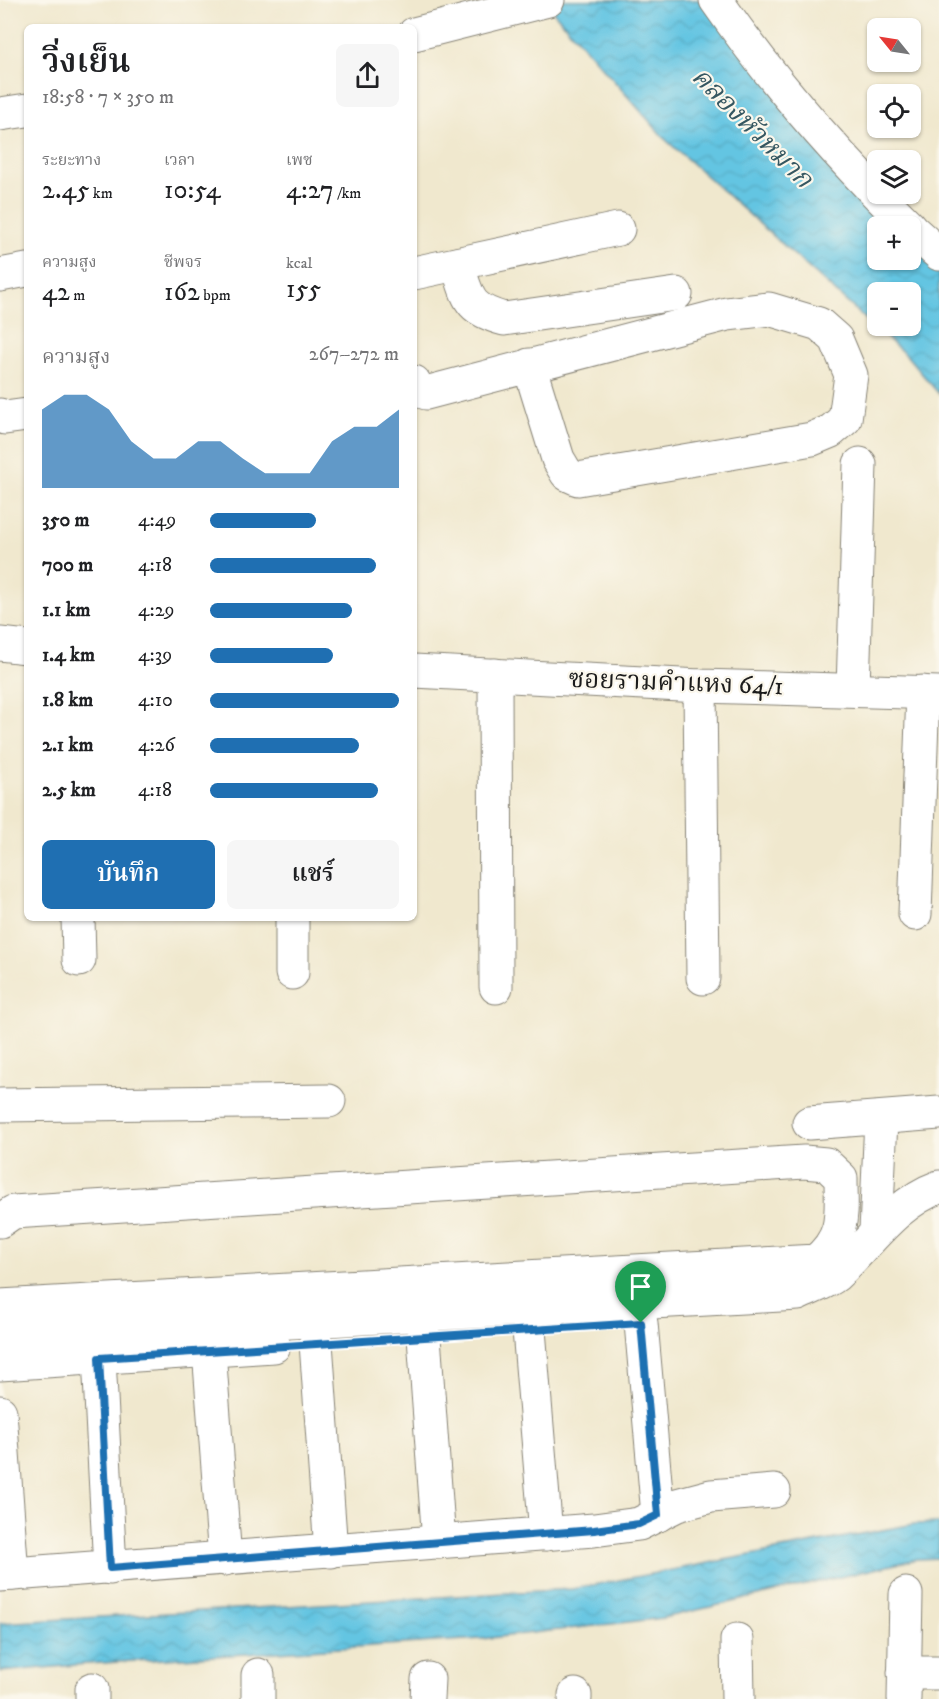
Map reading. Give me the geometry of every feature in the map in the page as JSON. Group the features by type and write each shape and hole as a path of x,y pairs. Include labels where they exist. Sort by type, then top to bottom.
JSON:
{"street":[{"path":"717,0 752,52 851,169 899,216"},
{"path":"417,32 454,12 540,3"},
{"path":"0,114 24,110"},
{"path":"417,272 618,229"},
{"path":"921,237 939,254"},
{"path":"457,264 471,304 484,313 504,319 676,294"},
{"path":"0,276 24,271"},
{"path":"417,386 426,393 529,365 727,314 769,309 819,324 836,339 850,375 845,419 831,431 812,439 578,479 567,474 558,459 529,365"},
{"path":"0,415 5,418 24,415"},
{"path":"853,689 860,464"},
{"path":"0,644 24,647"},
{"name":"ซอยรามคำแหง 64/1","path":"417,671 700,686 931,693"},
{"path":"495,675 496,987"},
{"path":"700,686 703,978"},
{"path":"915,914 929,811 931,693"},
{"path":"78,921 78,960"},
{"path":"292,921 292,973"},
{"path":"0,1106 328,1101"},
{"path":"809,1123 939,1113"},
{"path":"876,1231 881,1119"},
{"path":"0,1221 13,1212 804,1162 826,1164 842,1178 840,1229 830,1250 816,1261 791,1290 0,1338"},
{"path":"0,1364 641,1323 791,1290 834,1276 876,1231 922,1193 939,1187"},
{"path":"0,1306 791,1290"},
{"path":"641,1323 658,1515"},
{"path":"529,1330 546,1534"},
{"path":"424,1336 439,1542"},
{"path":"316,1343 331,1551"},
{"path":"209,1351 225,1559"},
{"path":"99,1358 110,1568"},
{"path":"0,1412 6,1575 546,1534 639,1524 677,1505 711,1496 774,1491"},
{"path":"906,1594 904,1686 939,1673"},
{"path":"737,1640 738,1699"}],"water":[{"name":"คลองหัวหมาก","path":"543,0 699,0 867,197 867,204 873,204 883,216 867,216 867,270 921,270 921,254 939,270 939,394 907,356 885,336 921,336 921,282 867,282 867,320 666,140"},
{"path":"939,1523 939,1558 917,1559 663,1618 481,1639 86,1664 0,1672 0,1623 572,1589 914,1524"}],"route":[{"path":"641,1323 658,1515 639,1524 594,1530 110,1568 99,1358 641,1323"}]}
